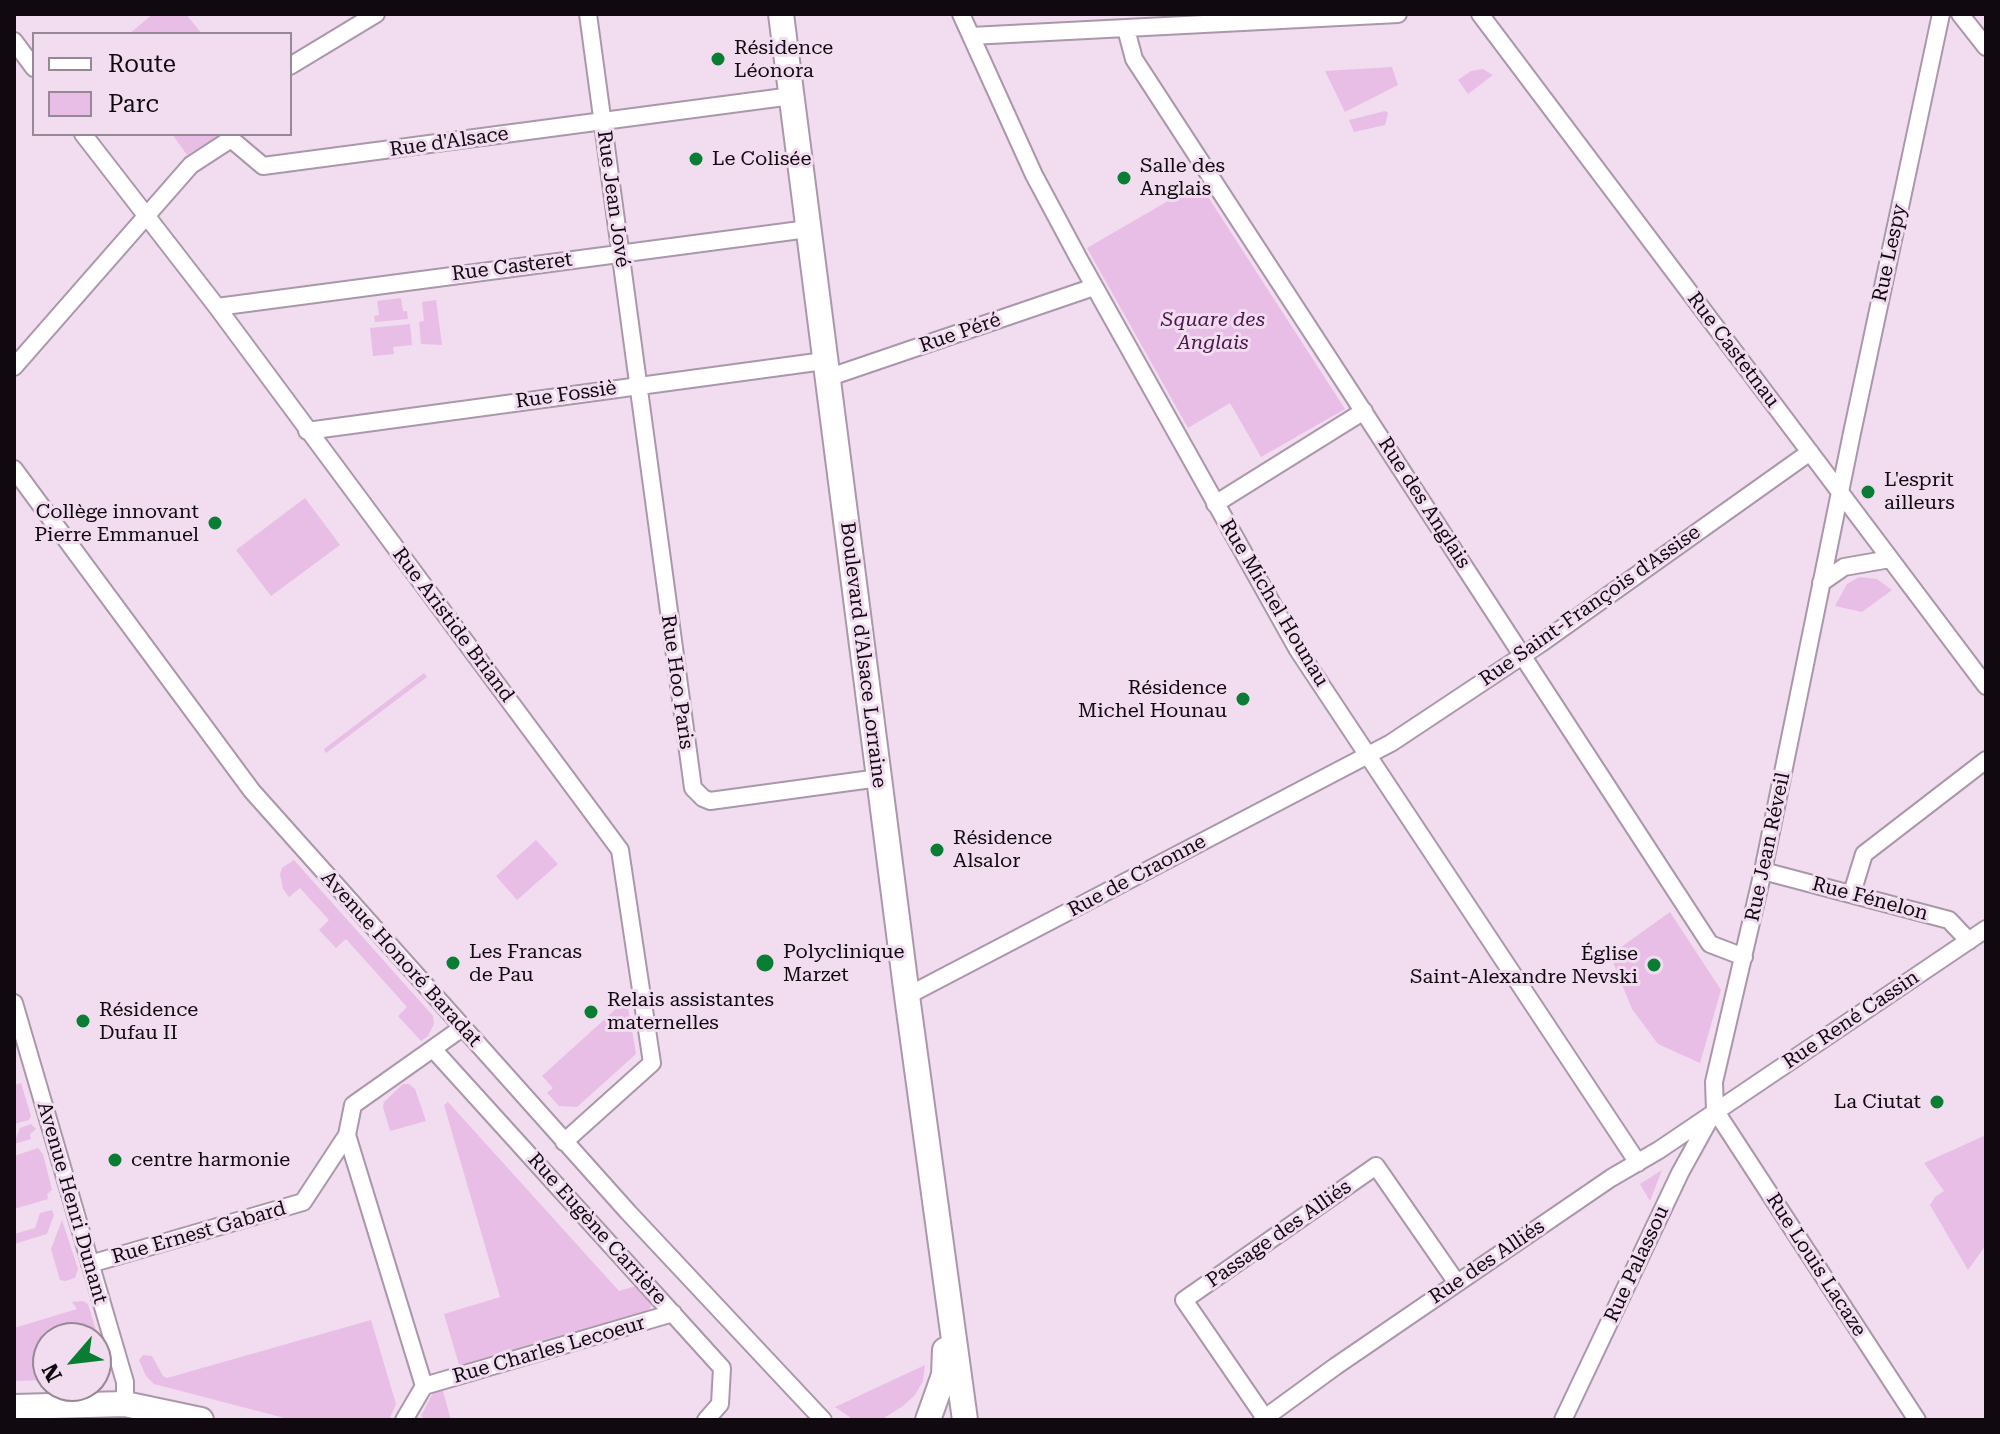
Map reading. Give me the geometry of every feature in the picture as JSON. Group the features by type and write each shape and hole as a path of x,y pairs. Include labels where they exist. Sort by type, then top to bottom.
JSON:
{"main road":[{"name":"Boulevard d'Alsace Lorraine","path":"781,14 964,1420"},
{"name":"Boulevard d'Alsace Lorraine","path":"929,1420 944,1375 946,1296"},
{"path":"14,1407 125,1404 201,1420"},
{"name":"Boulevard d'Alsace Lorraine","path":"929,1420 945,1413 964,1420"}],"street":[{"path":"292,65 376,14"},
{"name":"Rue Jean Jové","path":"588,14 638,385"},
{"name":"Rue Michel Hounau","path":"961,14 1034,175 1298,650 1638,1163"},
{"path":"971,36 1080,22 1126,29 1398,14"},
{"name":"Rue Castetnau","path":"1480,14 1890,559 1983,674"},
{"name":"Rue Lespy","path":"1840,493 1941,14"},
{"path":"1960,14 1986,47"},
{"name":"Rue des Anglais","path":"1126,29 1134,59 1710,944 1744,957"},
{"path":"16,49 32,66"},
{"name":"Rue d'Alsace","path":"146,217 191,165 231,139 263,166 792,96"},
{"name":"Rue Aristide Briand","path":"85,136 217,307 620,850 652,1063 564,1142"},
{"path":"14,367 146,217"},
{"name":"Rue Casteret","path":"217,307 808,229"},
{"name":"Rue Péré","path":"826,369 1094,287"},
{"name":"Rue Fossiè","path":"307,431 638,385 826,369"},
{"name":"Rue Hoo Paris","path":"638,385 693,788 710,801 879,778"},
{"path":"1215,504 1364,411"},
{"name":"Rue Saint-François d'Assise","path":"1368,755 1391,743 1522,655 1810,452"},
{"name":"Avenue Honoré Baradat","path":"14,469 252,791 564,1142 759,1355 823,1420"},
{"name":"Rue Jean Réveil","path":"1715,1110 1714,1082 1763,871 1840,493"},
{"path":"1821,583 1844,567 1890,559"},
{"name":"Rue de Craonne","path":"907,996 1368,755"},
{"path":"1852,893 1864,854 1986,760"},
{"name":"Rue Fénelon","path":"1763,871 1949,920 1969,941"},
{"name":"Rue René Cassin","path":"1715,1110 1986,929"},
{"name":"Avenue Henri Dunant","path":"14,1003 125,1382 125,1404"},
{"name":"Rue Ernest Gabard","path":"90,1264 303,1202 347,1135 353,1105 462,1028"},
{"name":"Rue Eugène Carrière","path":"433,1049 722,1368 720,1404 706,1420"},
{"name":"Rue des Alliés","path":"1264,1419 1457,1283 1715,1110"},
{"name":"Rue Palassou","path":"1563,1420 1679,1176 1715,1110"},
{"name":"Rue Louis Lacaze","path":"1715,1110 1917,1420"},
{"path":"347,1135 424,1386 404,1420"},
{"name":"Passage des Alliés","path":"1264,1419 1184,1300 1376,1166 1457,1283"},
{"name":"Rue Charles Lecoeur","path":"424,1386 673,1313"}],"green space":[{"path":"153,14 186,14 200,32 131,32"},
{"path":"1392,67 1398,85 1345,112 1325,71"},
{"path":"1483,69 1493,75 1468,94 1458,80 1471,71"},
{"path":"1385,111 1388,113 1385,125 1354,132 1349,120"},
{"path":"173,136 218,136 187,155"},
{"name":"Square des Anglais","path":"1199,183 1345,409 1261,457 1230,403 1188,428 1087,248"},
{"path":"401,298 408,319 375,322 374,316 379,315 377,301"},
{"path":"436,300 442,345 421,344 419,322 424,321 422,302"},
{"path":"410,324 412,345 393,347 394,354 373,356 370,328"},
{"path":"305,498 340,545 271,596 236,550"},
{"path":"1859,577 1877,579 1892,590 1862,612 1835,606 1847,584"},
{"path":"424,673 427,677 326,753 324,749"},
{"path":"536,840 558,864 517,900 496,876"},
{"path":"294,860 433,1016 434,1024 428,1036 421,1041 398,1016 407,1007 346,939 336,948 319,930 329,920 300,888 289,897 283,889 280,874 282,868"},
{"path":"1670,912 1721,990 1700,1063 1658,1044 1632,1009 1610,955"},
{"path":"618,1007 628,1007 636,1054 577,1107 559,1106 547,1093 553,1088 542,1076"},
{"path":"21,1083 31,1116 29,1120 14,1124 14,1085"},
{"path":"403,1084 415,1089 426,1121 390,1131 384,1102"},
{"path":"448,1102 619,1291 639,1285 652,1299 650,1310 460,1368 444,1314 500,1297 444,1105"},
{"path":"31,1124 36,1129 30,1134 31,1139 14,1144 20,1128"},
{"path":"1986,1135 1986,1245 1968,1270 1930,1205 1944,1191 1924,1163"},
{"path":"38,1148 43,1154 52,1190 47,1194 48,1199 14,1209 14,1156"},
{"path":"1662,1170 1650,1201 1640,1184"},
{"path":"52,1210 54,1215 47,1234 14,1244 14,1234 35,1228 40,1213"},
{"path":"62,1220 78,1269 75,1278 65,1281 60,1280 51,1249"},
{"path":"72,1302 88,1304 93,1322 34,1322 77,1309"},
{"path":"371,1320 396,1404 389,1420 292,1420 154,1384 146,1376 139,1360 143,1355 152,1356 167,1378"},
{"path":"32,1323 32,1380 14,1381 14,1328"},
{"path":"925,1365 923,1381 915,1395 881,1420 854,1420 835,1407"},
{"path":"436,1387 442,1388 451,1420 425,1420 421,1416"}],"place":[{"name":"Résidence Léonora","path":"718,59"},
{"name":"Le Colisée","path":"696,159"},
{"name":"Salle des Anglais","path":"1124,178"},
{"name":"L'esprit ailleurs","path":"1868,492"},
{"name":"Collège innovant Pierre Emmanuel","path":"215,523"},
{"name":"Résidence Michel Hounau","path":"1243,699"},
{"name":"Résidence Alsalor","path":"937,850"},
{"name":"Les Francas de Pau","path":"453,963"},
{"name":"Polyclinique Marzet","path":"765,963"},
{"name":"Église Saint-Alexandre Nevski","path":"1654,965"},
{"name":"Relais assistantes maternelles","path":"591,1012"},
{"name":"Résidence Dufau II","path":"83,1021"},
{"name":"La Ciutat","path":"1937,1102"},
{"name":"centre harmonie","path":"115,1160"}]}
